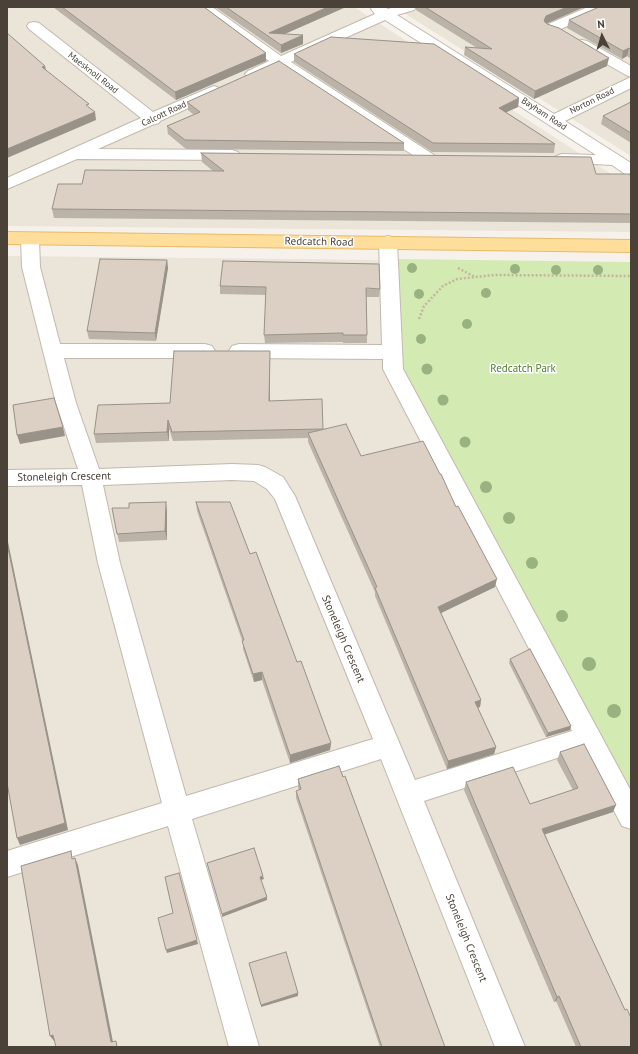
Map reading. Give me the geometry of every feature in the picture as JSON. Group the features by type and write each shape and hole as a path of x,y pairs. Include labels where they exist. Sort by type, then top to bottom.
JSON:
{"main road":[{"name":"Redcatch Road","path":"7,238 631,246"}],"street":[{"path":"203,7 279,61 436,158 396,157"},
{"name":"Calcott Road","path":"14,181 153,120 279,61 381,10 409,7"},
{"path":"600,7 551,28 564,32 631,72"},
{"name":"Bayham Road","path":"381,10 631,170"},
{"name":"Maesknoll Road","path":"34,26 153,120"},
{"name":"Norton Road","path":"553,120 631,82"},
{"path":"77,154 244,156"},
{"path":"548,159 614,160"},
{"path":"7,167 14,181"},
{"path":"30,239 31,267 52,351 66,403 91,477 109,563 244,1047"},
{"path":"388,242 393,369 631,817"},
{"path":"52,351 393,352"},
{"name":"Stoneleigh Crescent","path":"7,478 238,472 258,473 275,483 284,496 408,794 510,1047"},
{"path":"408,794 589,737"},
{"path":"7,864 387,746"}],"path":[{"path":"417,324 424,306 443,286 458,278 495,275 631,276"}],"shaded area":[{"path":"7,7 354,7 631,187 631,232 7,226"},
{"path":"395,7 631,7 631,156 412,18"},
{"path":"7,256 382,260 631,809 631,1047 7,1047"}],"green space":[{"name":"Redcatch Park","path":"395,259 631,262 631,809 400,368"}],"building":[{"path":"62,7 204,7 266,53 175,92"},
{"path":"226,7 328,7 269,33 303,35 281,45"},
{"path":"425,7 567,7 546,16 544,21 547,24 559,28 609,58 535,91 465,47 492,49"},
{"path":"599,7 631,7 631,50 629,48 623,51 569,20"},
{"path":"7,33 45,66 42,67 89,104 86,105 95,112 7,149"},
{"path":"331,37 434,44 519,98 499,108 555,144 433,143 294,54"},
{"path":"279,61 404,143 185,140 167,126 200,112 187,102"},
{"path":"631,102 631,133 603,116"},
{"path":"201,153 591,157 596,174 630,174 631,214 52,209 58,184 82,184 85,170 224,171"},
{"path":"100,259 167,260 155,333 87,331"},
{"path":"223,261 379,264 380,289 366,288 367,335 343,335 343,333 264,335 266,287 220,286"},
{"path":"174,351 270,351 269,401 322,399 323,429 172,432 168,420 167,432 94,434 98,405 170,403"},
{"path":"54,398 63,427 17,435 13,405"},
{"path":"346,424 361,456 423,441 441,474 456,507 458,506 497,579 438,607 481,700 475,702 496,747 448,761 375,588 377,587 308,433"},
{"path":"166,502 165,531 117,534 112,508 129,508 129,503"},
{"path":"196,502 230,502 250,554 256,552 297,662 301,661 331,743 290,755 262,672 253,674 242,641 244,640"},
{"path":"7,543 65,823 17,838 7,783"},
{"path":"530,649 571,726 548,733 510,659"},
{"path":"584,744 616,805 542,829 625,1010 627,1009 631,1018 631,1047 581,1047 559,996 557,997 466,782 513,767 530,804 578,788 560,752"},
{"path":"339,766 343,777 345,776 445,1047 382,1047 296,791 301,789 298,779"},
{"path":"254,848 263,876 260,877 267,897 222,914 207,863"},
{"path":"71,851 72,859 75,858 111,1042 116,1041 117,1047 56,1047 53,1035 50,1036 21,866"},
{"path":"179,873 197,940 166,950 158,918 173,913 165,877"},
{"path":"286,952 298,993 261,1005 249,963"}]}
